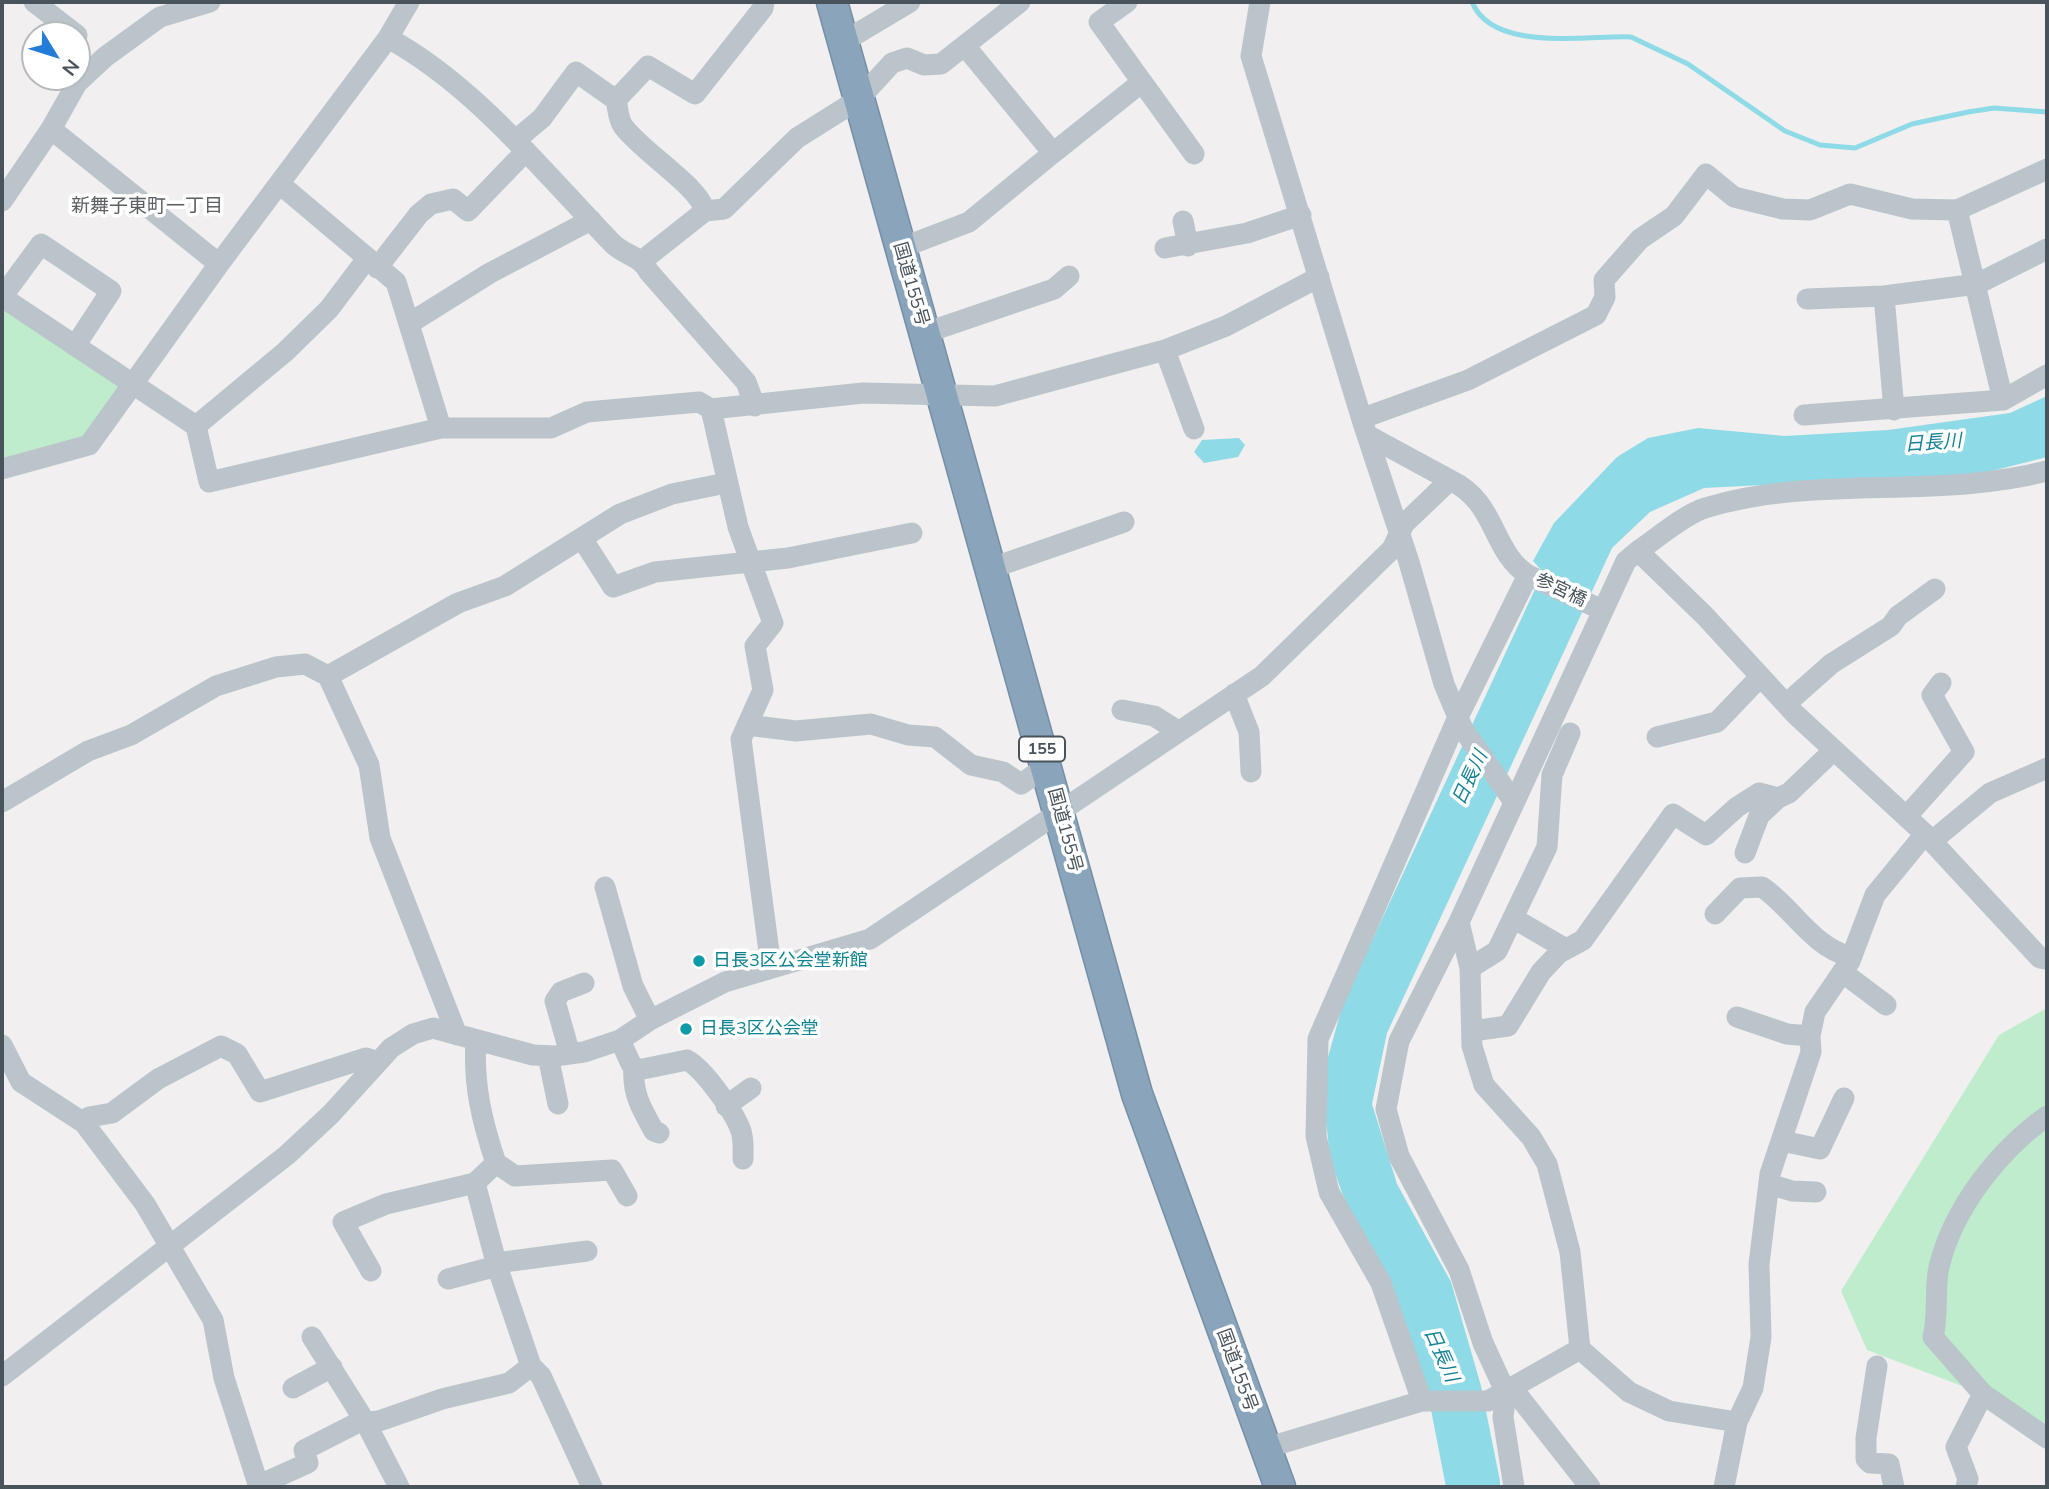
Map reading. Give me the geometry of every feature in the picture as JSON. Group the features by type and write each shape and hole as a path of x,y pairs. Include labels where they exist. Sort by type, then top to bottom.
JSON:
{"highway":[{"name":"国道155号","path":"832,2 1141,1105 1280,1487"}],"street":[{"path":"34,2 59,21"},
{"path":"2,201 51,129 77,83 104,57 160,17 210,2"},
{"path":"2,469 89,445 219,264 281,185 388,38 409,2"},
{"path":"616,100 648,66 695,94 763,8 764,2"},
{"path":"843,42 910,2"},
{"path":"643,260 705,211 724,209 797,138 859,99 892,63 906,58 924,65 941,64 1020,2"},
{"path":"1127,2 1099,22 1194,155"},
{"path":"1260,2 1251,56 1444,684 1460,723 1512,801"},
{"path":"388,38 415,53 522,145 616,247 643,260 649,272 746,382 755,406"},
{"path":"91,46 104,57"},
{"path":"965,46 1053,153"},
{"path":"196,426 320,317 431,204 453,200 468,211 522,145 576,72 616,100 621,124 656,161 688,186 703,202 705,211"},
{"path":"901,247 969,222 1142,82"},
{"path":"51,129 219,264"},
{"path":"1365,427 1468,380 1596,315 1605,297 1604,280 1640,239 1674,216 1706,174 1734,197 1783,209 1810,210 1850,194 1912,209 1958,210 2047,169"},
{"path":"281,185 396,282 441,428"},
{"path":"1958,210 2003,400"},
{"path":"1165,248 1188,246 1247,233 1301,215"},
{"path":"410,323 490,273 591,220"},
{"path":"1184,221 1188,246"},
{"path":"75,346 111,291 41,244 2,297 132,385 196,426 209,482 441,428 551,428 587,412 652,404 666,406 699,402 711,410 863,393 995,396 1165,350 1226,326 1319,277"},
{"path":"1807,299 1884,296 1977,284 2047,249"},
{"path":"925,333 1054,289 1069,276"},
{"path":"1884,296 1894,411"},
{"path":"1165,350 1194,429"},
{"path":"1804,415 1894,411 2003,400 2047,375"},
{"path":"711,410 726,483 772,623 755,646 763,690 741,739 771,967"},
{"path":"1365,427 1477,497 1515,567 1528,575 1318,1039 1316,1136 1329,1192 1381,1283 1422,1401"},
{"path":"1514,1487 1503,1417 1460,1270 1399,1156 1387,1109 1399,1041 1460,922 1598,608 1626,561 1702,508 1762,495 2006,482 2047,471"},
{"path":"2,1377 286,1155 331,1114 391,1048 413,1034 433,1028 548,1056 570,1054 621,1040 650,1020 724,982 870,939 1059,809 1262,676 1392,549 1404,524 1450,480"},
{"path":"328,676 458,603 505,586 583,540 620,514 672,494 726,483"},
{"path":"992,568 1124,522"},
{"path":"583,540 613,587 655,572 801,556 912,533"},
{"path":"1638,551 1705,616 1786,704 1928,837 2040,958 2047,959"},
{"name":"参宮橋","path":"1528,575 1598,608"},
{"path":"1786,704 1831,664 1891,625 1935,589"},
{"path":"2,802 88,751 131,735 216,686 276,667 305,664 328,676 369,765 380,838 466,1038 484,1129 496,1163 515,1176 602,1168 612,1170 627,1196"},
{"path":"1657,737 1717,722 1760,677"},
{"path":"1906,817 1964,752 1932,695 1941,683"},
{"path":"1234,694 1249,733 1251,772"},
{"path":"1122,710 1154,716 1178,731"},
{"path":"747,725 796,731 871,724 908,735 936,737 971,765 1003,772 1021,784 1034,775 1049,771"},
{"path":"1470,968 1497,951 1547,847 1552,775 1570,733"},
{"path":"1745,853 1759,816 1778,798 1789,793 1834,750"},
{"path":"1724,1487 1737,1422 1753,1388 1761,1337 1759,1264 1769,1184 1811,1052 1810,1035 1815,1012 1847,964 1875,895 1928,837 1990,793 2047,768"},
{"path":"1472,1031 1508,1026 1541,972 1566,949 1583,940 1673,814 1706,835 1737,807 1759,793 1778,798"},
{"path":"605,887 633,986 650,1020"},
{"path":"1715,914 1740,888 1762,887 1802,928 1842,954 1847,964 1886,1005"},
{"path":"1513,918 1566,949"},
{"path":"1460,922 1470,968 1472,1046 1484,1085 1531,1137 1547,1164 1570,1252 1580,1349 1629,1392 1669,1411 1737,1422"},
{"path":"570,1054 555,1001 561,992 584,983"},
{"path":"1737,1017 1787,1034 1810,1035"},
{"path":"621,1040 634,1067 633,1083 637,1102 654,1131 659,1133"},
{"path":"2,1045 11,1085 84,1123 145,1204 213,1320 223,1378 259,1486 307,1463 304,1450 357,1423 366,1423 509,1383 531,1366"},
{"path":"84,1123 89,1117 112,1113 158,1079 221,1046 237,1054 260,1092 366,1058 377,1062"},
{"path":"548,1056 558,1104"},
{"path":"634,1067 647,1069 687,1060 698,1068 726,1106 741,1133 743,1159"},
{"path":"726,1106 751,1088"},
{"path":"1782,1141 1820,1149 1844,1097"},
{"path":"2047,1116 2020,1135 1974,1192 1951,1232 1938,1269 1933,1337 1983,1394 2047,1438"},
{"path":"371,1271 343,1222 386,1204 475,1183 496,1163"},
{"path":"475,1183 497,1265 531,1366 541,1376 579,1454 584,1476 592,1487"},
{"path":"1769,1184 1793,1191 1816,1192"},
{"path":"448,1279 497,1265 587,1251"},
{"path":"313,1337 366,1423 399,1487"},
{"path":"1497,1397 1532,1374 1580,1349"},
{"path":"1877,1366 1866,1438 1866,1459 1870,1463 1889,1464 1895,1487"},
{"path":"293,1388 332,1367"},
{"path":"1966,1487 1968,1479 1956,1447 1983,1394"},
{"path":"1266,1448 1422,1401 1520,1398 1590,1487"}],"green space":[{"path":"2,297 132,385 89,445 2,469"},
{"path":"2047,1008 2047,1438 1983,1394 1867,1350 1841,1291 1999,1035"}],"water":[{"name":"日長川","path":"2047,396 2047,457 1980,474 1704,488 1650,512 1612,548 1387,1033 1372,1104 1397,1184 1451,1282 1481,1386 1500,1481 1500,1487 1446,1487 1426,1384 1349,1212 1330,1159 1322,1079 1343,1003 1543,572 1533,561 1554,523 1617,457 1648,438 1698,428 1785,436 1888,430 2010,413"},
{"path":"1239,438 1245,445 1238,457 1204,463 1194,452 1202,440"}],"waterway":[{"path":"1472,2 1483,18 1500,29 1520,35 1543,38 1631,37 1688,64 1785,131 1820,145 1855,148 1912,124 1994,108 2047,112"}],"place":[{"name":"日長3区公会堂新館","path":"699,961"},
{"name":"日長3区公会堂","path":"686,1029"}],"district":[{"name":"新舞子東町一丁目","path":"147,206"}]}
